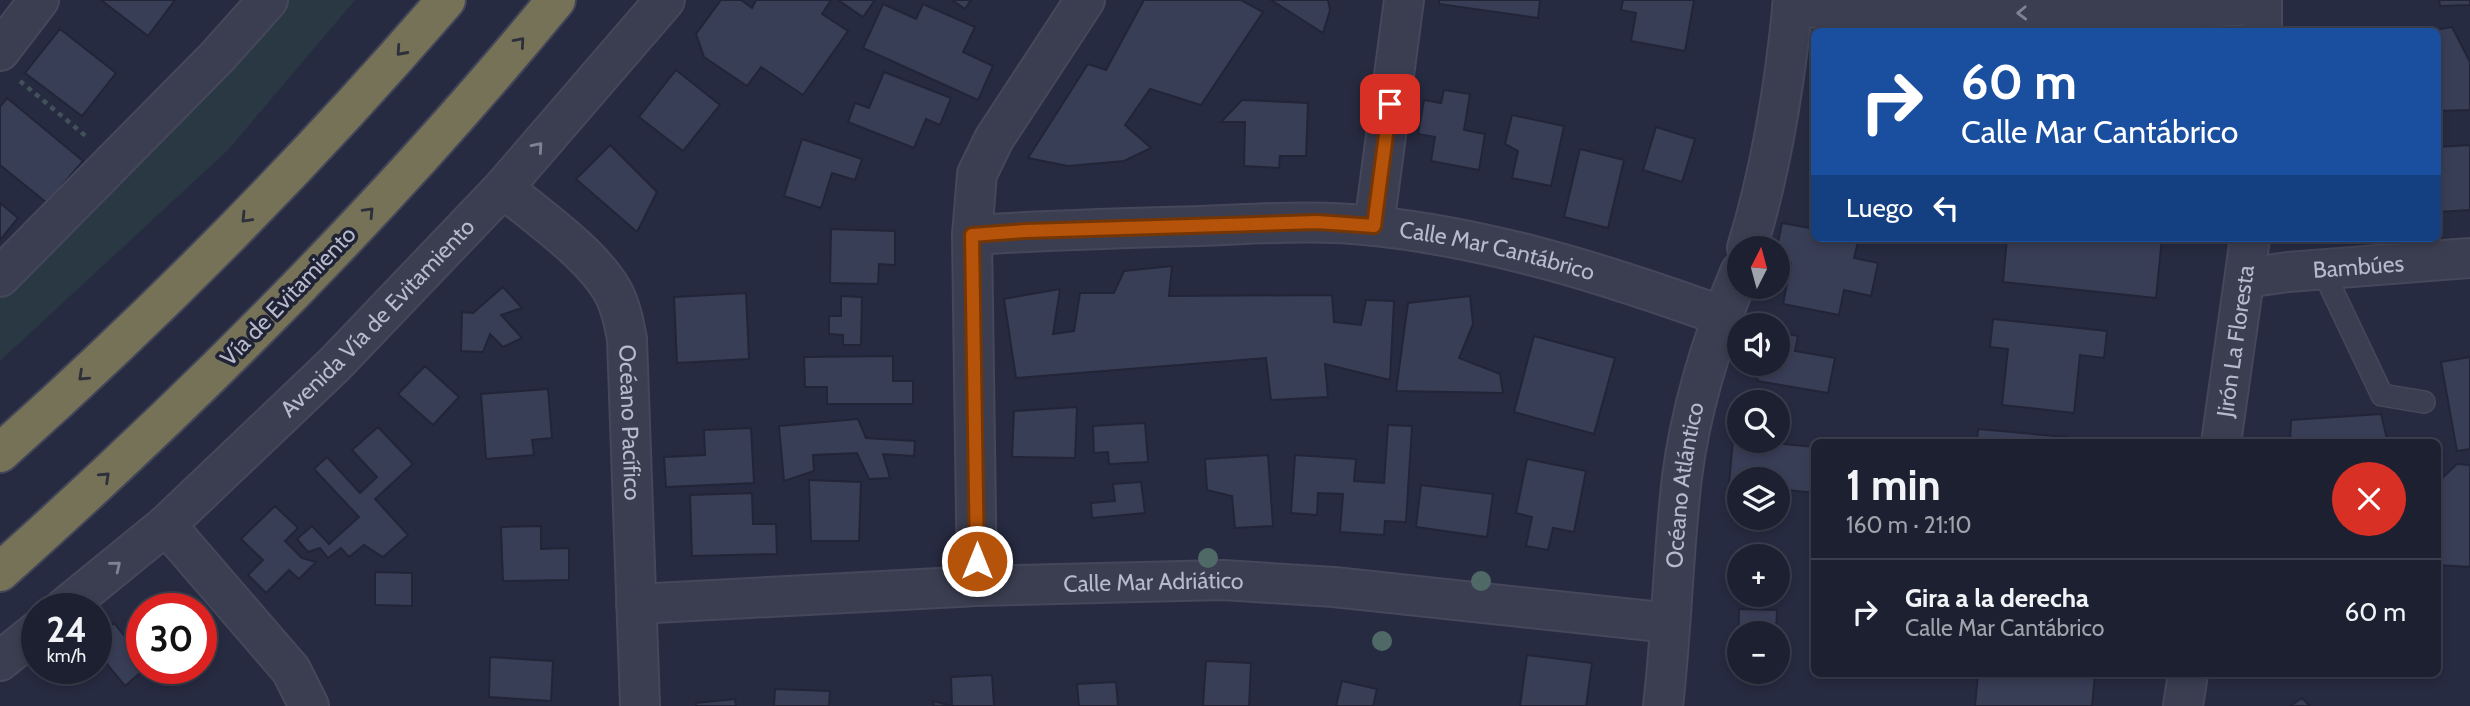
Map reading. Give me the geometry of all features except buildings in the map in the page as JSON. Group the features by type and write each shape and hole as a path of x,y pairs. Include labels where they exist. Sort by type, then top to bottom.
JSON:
{"highway":[{"path":"0,453 231,234 446,0"},
{"name":"Vía de Evitamiento","path":"0,572 152,433 267,319 373,209 556,0"}],"street":[{"path":"5,62 39,0"},
{"path":"0,277 217,57 268,0"},
{"name":"Avenida Vía de Evitamiento","path":"83,593 166,525 335,364 503,188 665,0"},
{"path":"977,586 972,235 975,183 994,139 1085,0"},
{"path":"1374,226 1404,0"},
{"path":"1750,236 1773,151 1782,104 1792,3 2003,13 2262,12"},
{"name":"Océano Pacífico","path":"503,188 603,276 619,306 626,339 640,706"},
{"name":"Calle Mar Cantábrico","path":"972,235 1317,222 1374,226 1447,236 1521,251 1626,282 1722,316"},
{"name":"Jirón La Floresta","path":"2222,439 2250,242"},
{"name":"Bambúes","path":"2245,278 2322,269 2470,258"},
{"name":"Océano Atlántico","path":"1663,706 1683,474 1703,377 1729,299"},
{"path":"166,525 291,670 309,706"},
{"name":"Calle Mar Adriático","path":"636,604 977,586 1223,580 1334,587 1670,622"},
{"path":"0,661 21,644"},
{"path":"2183,706 2188,677"}],"lane":[{"path":"2322,269 2382,395 2424,402"}],"path":[{"path":"5,62 116,160"}],"shaded area":[{"path":"284,0 355,0 228,150 0,361 0,295"}],"route":[{"path":"977,561 972,235 1317,222 1374,226 1390,104"}]}
